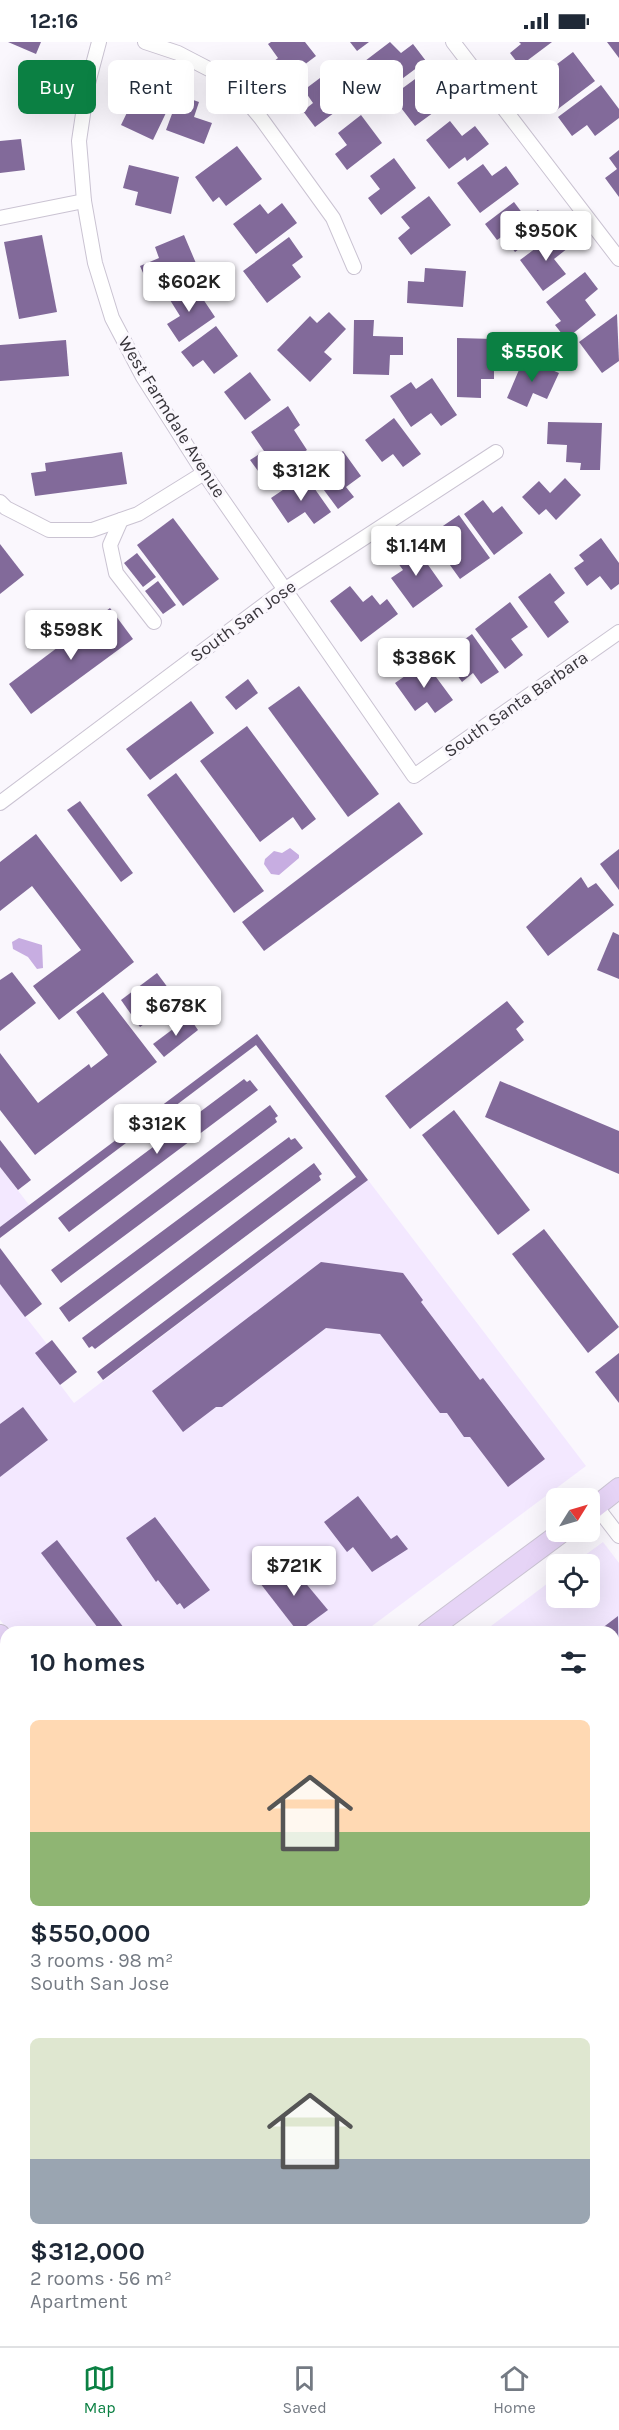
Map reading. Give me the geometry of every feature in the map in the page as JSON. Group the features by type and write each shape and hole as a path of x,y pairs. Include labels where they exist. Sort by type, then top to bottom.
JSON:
{"main road":[{"path":"600,1503 619,1488"},
{"path":"435,1626 548,1542"}],"street":[{"name":"West Farmdale Avenue","path":"99,42 87,87 80,141 84,201 95,263 112,318 143,377 204,472 414,776"},
{"path":"145,42 178,53 228,79 333,218 354,267"},
{"path":"453,42 619,259"},
{"path":"0,218 84,201"},
{"name":"South San Jose","path":"0,803 284,590 496,452"},
{"path":"0,502 6,508 49,530 93,530 138,514 204,472"},
{"path":"121,520 110,545 116,573 154,622"},
{"name":"South Santa Barbara","path":"414,776 619,633"},
{"path":"600,1516 619,1536"}],"shaded area":[{"path":"290,848 299,855 299,858 279,875 271,874 264,864 265,859 274,851 282,853"},
{"path":"19,938 42,945 43,968 37,969 28,957 13,949 12,942"},
{"path":"0,1167 29,1205 0,1227"},
{"path":"368,1180 586,1466 557,1488 546,1488 546,1496 372,1626 5,1626 0,1620 0,1284 47,1344 36,1353 74,1403"},
{"path":"603,1542 619,1563 619,1626 491,1626 546,1585 546,1608 600,1608 600,1554 587,1554"}],"building":[{"path":"8,42 41,42 36,54"},
{"path":"271,42 305,42 316,56 308,62 308,60 276,60 278,58 268,44"},
{"path":"350,42 369,42 357,51"},
{"path":"390,42 401,53 413,44 425,60 415,60 415,69 403,78 403,60 366,60"},
{"path":"519,42 552,42 528,60 515,60 510,53 521,44"},
{"path":"607,42 619,42 619,58"},
{"path":"573,52 595,81 559,108 559,63"},
{"path":"320,78 320,114 332,114 315,127 305,114 308,114 308,107 313,103 308,96 308,87"},
{"path":"415,79 415,114 431,114 415,126 403,110 403,88"},
{"path":"601,85 619,109 619,118 595,136 587,125 572,136 558,117"},
{"path":"194,100 199,102 194,117 212,123 204,144 166,130 172,114 194,114"},
{"path":"126,114 165,114 153,140 121,125"},
{"path":"361,115 382,143 347,170 335,154 347,145 338,133"},
{"path":"450,121 462,136 475,126 489,144 467,161 465,157 449,169 426,140"},
{"path":"21,139 25,170 0,173 0,141"},
{"path":"237,146 262,179 226,206 219,197 213,202 195,177"},
{"path":"619,150 619,197 605,178 617,169 609,158"},
{"path":"394,158 416,188 381,215 368,198 380,189 370,176"},
{"path":"483,164 492,176 506,166 519,184 480,213 457,183"},
{"path":"129,165 179,177 171,214 135,205 138,192 123,188"},
{"path":"429,196 451,225 411,255 398,238 410,228 401,217"},
{"path":"514,202 526,218 538,210 550,226 515,252 503,236 497,240 485,224"},
{"path":"282,203 297,223 256,254 233,224 260,204 268,214"},
{"path":"556,233 568,248 554,259 566,274 543,291 520,260"},
{"path":"42,235 57,312 19,319 4,242"},
{"path":"184,235 198,268 150,289 140,266 159,258 155,247"},
{"path":"289,237 303,257 292,265 301,277 267,303 243,271"},
{"path":"425,268 466,271 463,307 407,303 408,281 424,282"},
{"path":"585,272 598,289 585,300 596,315 566,339 555,325 561,321 546,302"},
{"path":"193,284 215,317 179,342 167,324 180,316 170,300"},
{"path":"329,312 346,329 324,352 332,359 310,382 277,350 310,316 317,323"},
{"path":"617,314 619,361 602,373 579,342"},
{"path":"354,320 374,320 373,336 403,337 403,355 390,355 389,375 353,374"},
{"path":"216,326 238,356 214,374 203,360 193,367 181,352"},
{"path":"457,338 494,339 494,379 481,379 481,398 457,397"},
{"path":"66,340 69,376 0,381 0,345"},
{"path":"524,358 559,373 547,399 533,393 527,407 507,398"},
{"path":"250,372 271,400 245,420 224,392"},
{"path":"432,378 457,415 441,426 431,413 411,427 390,396 411,382 416,389"},
{"path":"288,406 300,425 294,430 307,450 264,479 250,460 264,451 251,432"},
{"path":"394,418 421,454 403,467 393,454 382,462 365,440"},
{"path":"548,422 602,423 600,470 580,470 581,463 566,462 567,445 547,444"},
{"path":"343,451 361,476 346,487 354,497 338,509 312,474"},
{"path":"122,452 127,484 35,496 31,473 46,471 45,463"},
{"path":"305,475 331,512 314,524 305,512 288,523 271,498"},
{"path":"565,478 581,495 556,520 546,509 539,515 522,497 539,481 550,493"},
{"path":"483,500 493,513 502,506 523,533 494,555 464,514"},
{"path":"459,515 490,558 460,579 442,554 450,548 437,530"},
{"path":"173,518 219,579 183,606 137,545"},
{"path":"601,538 619,563 619,584 611,590 600,576 587,586 574,568 584,561 579,555"},
{"path":"0,544 24,575 0,594"},
{"path":"414,545 443,586 413,608 391,578 403,570 395,559"},
{"path":"137,553 156,577 143,587 124,563"},
{"path":"550,573 565,593 554,602 569,622 548,638 518,597"},
{"path":"158,581 176,605 163,614 145,591"},
{"path":"350,586 363,602 372,595 380,605 387,599 398,614 361,642 330,601"},
{"path":"510,602 528,627 511,639 523,655 505,669 475,629"},
{"path":"110,608 133,639 31,714 9,684"},
{"path":"472,634 499,672 481,684 473,673 462,682 443,655"},
{"path":"425,662 453,700 435,713 427,702 415,711 395,683"},
{"path":"248,679 258,693 236,710 225,697"},
{"path":"299,686 379,794 348,817 268,708"},
{"path":"191,701 214,733 150,780 126,749"},
{"path":"247,726 316,819 302,830 293,817 260,842 200,761"},
{"path":"176,773 264,891 234,913 147,795"},
{"path":"80,801 133,873 121,882 67,810"},
{"path":"399,802 423,834 264,951 242,922"},
{"path":"36,834 134,962 59,1020 33,986 81,950 32,886 0,911 0,862"},
{"path":"619,849 619,890 600,864"},
{"path":"581,877 588,888 596,883 614,905 548,956 526,927"},
{"path":"613,932 619,935 619,979 597,970"},
{"path":"12,972 36,1003 0,1031 0,980"},
{"path":"157,973 177,1000 140,1027 121,1000"},
{"path":"103,992 157,1062 35,1155 0,1110 0,1053 38,1103 89,1064 91,1068 108,1055 76,1012"},
{"path":"507,1001 524,1022 516,1029 524,1040 410,1129 385,1096"},
{"path":"189,1017 198,1030 164,1057 153,1044"},
{"path":"257,1034 368,1180 103,1380 97,1372 356,1177 256,1045 0,1238 0,1227"},
{"path":"244,1079 247,1082 250,1080 258,1090 69,1232 58,1218"},
{"path":"500,1081 619,1131 619,1174 485,1117"},
{"path":"270,1105 278,1116 275,1118 277,1122 61,1283 51,1270"},
{"path":"454,1110 530,1210 498,1235 422,1135"},
{"path":"289,1137 291,1140 295,1138 303,1148 69,1322 59,1308"},
{"path":"0,1140 31,1180 18,1190 0,1167"},
{"path":"314,1163 322,1174 319,1176 321,1180 95,1349 92,1346 89,1348 82,1338"},
{"path":"544,1229 619,1327 588,1353 512,1254"},
{"path":"0,1248 42,1304 25,1317 0,1284"},
{"path":"321,1262 403,1273 423,1300 421,1302 480,1380 483,1378 545,1459 508,1487 470,1437 464,1437 447,1413 440,1413 380,1334 326,1328 222,1407 216,1407 183,1432 152,1391"},
{"path":"52,1340 77,1372 60,1385 35,1353"},
{"path":"619,1353 619,1403 595,1372"},
{"path":"23,1407 48,1440 0,1477 0,1424"},
{"path":"358,1496 391,1539 397,1535 408,1549 372,1572 353,1547 347,1552 324,1522"},
{"path":"155,1517 210,1590 184,1609 180,1603 177,1605 158,1580 156,1582 126,1538"},
{"path":"57,1540 122,1626 96,1626 41,1553"},
{"path":"288,1562 328,1610 306,1626 293,1626 260,1583"},
{"path":"618,1616 618,1626 605,1626"}]}
